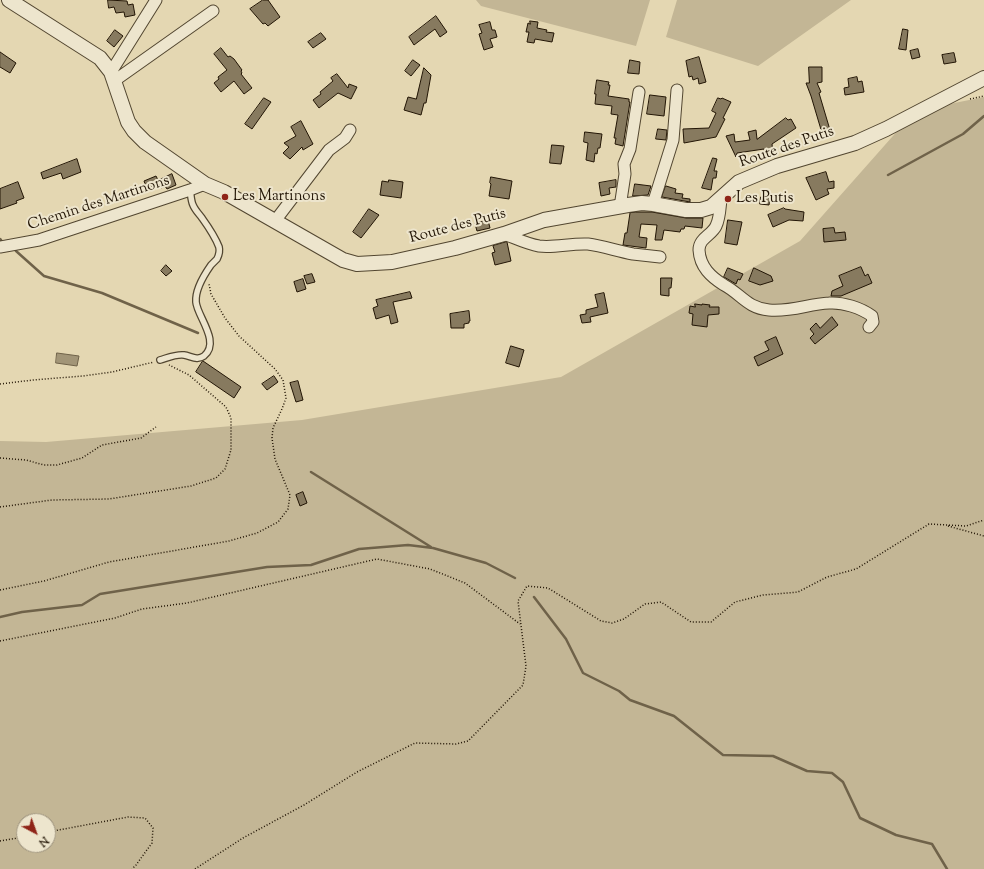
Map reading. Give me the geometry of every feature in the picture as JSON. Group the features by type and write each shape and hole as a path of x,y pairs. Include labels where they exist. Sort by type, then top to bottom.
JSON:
{"street":[{"name":"Route des Putis","path":"9,0 100,58 112,76 128,122 134,131 145,142 206,184 224,192 343,260 357,264 392,262 455,248 504,234 544,220 642,203 686,210 701,210 711,207 739,182 756,174 777,166 855,143 886,129 984,78"},
{"path":"112,76 156,0"},
{"path":"112,76 213,11"},
{"path":"653,204 673,140 677,90"},
{"path":"620,207 625,174 624,164 630,149 639,92"},
{"path":"275,221 330,150 345,138 350,130"},
{"name":"Chemin des Martinons","path":"0,247 39,240 206,184"},
{"path":"721,199 717,224 714,229 703,239 699,250 702,263 711,276 729,288 745,302 755,307 768,310 791,310 818,304 831,303 846,305 865,311 872,316 874,322 869,327"},
{"path":"504,234 529,244 539,246 556,246 571,243 586,244 608,247 634,254 660,257"}],"lane":[{"path":"160,360 178,355 198,358 204,356 208,351 209,343 207,328 196,302 197,291 206,273 216,260 219,254 219,248 202,218 193,207 190,190"}],"path":[{"path":"0,590 44,581 109,562 229,540 257,533 278,522 288,509 290,495 275,459 272,438 273,428 286,398 283,380 275,369 239,336 225,318 211,294 206,273"},
{"path":"0,384 83,376 142,366 160,360 189,375 226,407 231,418 232,450 225,469 216,478 191,486 109,499 52,500 0,507"},
{"path":"0,458 26,460 44,465 58,465 82,458 102,445 141,438 156,427"},
{"path":"195,869 243,838 304,806 357,772 415,743 456,744 468,741 523,685 526,666 518,601 527,586 548,588 601,622 612,623 624,619 645,604 661,602 691,622 711,622 735,602 763,596 798,592 827,577 856,569 929,524 966,526 984,520"},
{"path":"944,525 984,536"},
{"path":"0,641 115,618 142,609 187,603 377,559 430,569 465,583 521,624"},
{"path":"56,830 128,816 145,818 153,828 152,843 132,869"},
{"path":"0,841 16,838"}],"shaded area":[{"path":"476,0 650,0 636,46 481,6"},
{"path":"677,0 851,0 758,66 666,37"},
{"path":"984,97 984,869 0,869 0,441 46,442 302,420 561,377 800,241 915,111"},
{"path":"57,353 79,356 77,366 56,363"}],"building":[{"path":"108,0 127,1 128,5 133,4 135,15 125,17 124,12 116,13 114,7 109,8"},
{"path":"263,0 268,0 280,17 268,26 265,23 263,24 250,9"},
{"path":"436,16 447,32 440,37 435,29 414,45 409,37"},
{"path":"530,21 538,22 537,28 547,30 546,32 554,33 552,42 535,39 534,43 527,42 529,32 526,32"},
{"path":"490,22 492,30 495,30 497,37 490,39 493,47 484,50 479,34 482,33 479,25"},
{"path":"903,29 908,30 906,50 899,49"},
{"path":"115,30 123,36 114,47 107,41"},
{"path":"321,33 326,39 313,48 308,42"},
{"path":"221,48 228,57 230,56 234,59 242,70 241,74 252,88 244,94 234,81 221,92 214,83 219,79 218,77 227,70 214,54"},
{"path":"918,49 920,57 912,59 910,51"},
{"path":"0,52 16,63 10,73 0,67"},
{"path":"954,53 956,62 944,64 942,55"},
{"path":"699,57 706,82 699,84 698,78 693,80 692,76 689,77 686,61"},
{"path":"413,60 420,65 411,76 405,71"},
{"path":"630,60 640,62 639,74 628,73"},
{"path":"809,67 822,67 822,82 817,83 821,92 819,93 830,130 822,133 806,83 809,83"},
{"path":"424,68 431,75 426,103 424,103 421,115 404,110 408,97 416,99"},
{"path":"337,74 348,88 349,84 357,87 351,99 338,93 319,108 313,100 333,81 331,78"},
{"path":"857,77 858,82 862,81 864,92 845,95 844,88 849,87 848,79"},
{"path":"597,80 609,82 608,85 610,85 608,96 629,99 630,102 623,146 615,144 616,138 614,138 618,115 611,114 612,106 595,104"},
{"path":"650,95 666,97 664,116 647,114"},
{"path":"264,98 271,102 252,129 245,124"},
{"path":"718,98 731,102 716,137 684,143 683,129 709,128 716,113 712,111"},
{"path":"786,118 788,120 791,119 796,128 772,144 773,154 765,155 764,149 737,153 736,157 726,136 734,134 735,142 750,140 748,132 756,130 757,139"},
{"path":"301,121 313,144 303,150 302,147 290,159 283,153 289,147 284,143 296,136 291,127"},
{"path":"658,129 667,130 666,140 656,139"},
{"path":"585,132 602,134 600,148 598,148 597,154 595,153 594,162 586,160 588,143 584,142"},
{"path":"552,145 564,146 561,164 550,163"},
{"path":"713,158 717,159 714,171 717,171 716,178 713,178 711,190 702,188"},
{"path":"77,159 81,172 63,179 61,173 43,179 41,173"},
{"path":"826,172 829,182 834,181 834,188 827,189 829,194 816,200 806,178"},
{"path":"172,174 176,185 167,189 165,186 161,188 159,184 147,189 144,181 156,176 158,180"},
{"path":"491,177 512,181 509,199 489,196"},
{"path":"389,180 403,182 401,198 380,195 382,181 388,182"},
{"path":"616,180 616,187 609,188 610,194 601,196 599,183"},
{"path":"18,182 24,198 16,201 17,203 0,209 0,189"},
{"path":"635,184 651,186 648,195 633,196"},
{"path":"666,186 676,189 675,193 683,194 682,198 690,199 690,202 662,197"},
{"path":"761,197 770,198 769,205 760,204"},
{"path":"784,208 804,212 803,221 789,220 773,227 768,215"},
{"path":"369,209 379,215 361,238 353,232"},
{"path":"652,212 686,218 703,218 702,228 685,226 680,232 664,230 662,240 655,240 657,225 641,224 639,237 647,238 646,248 623,245 625,233 627,233 630,213"},
{"path":"488,220 490,228 477,231 475,224"},
{"path":"728,220 742,222 737,245 725,243"},
{"path":"834,228 835,233 845,232 846,240 824,242 823,229"},
{"path":"507,242 511,261 495,265 492,253 495,252 493,246"},
{"path":"166,265 172,271 166,276 161,271"},
{"path":"861,267 865,276 868,274 872,283 841,296 831,296 832,291 843,286 839,276"},
{"path":"728,268 743,274 740,280 738,279 736,284 724,277"},
{"path":"754,268 771,276 773,281 760,285 749,281"},
{"path":"312,274 315,282 307,284 304,276"},
{"path":"661,278 672,278 671,288 669,288 669,296 661,295"},
{"path":"303,279 306,289 297,292 294,282"},
{"path":"410,292 412,298 393,302 398,322 391,324 389,315 376,319 373,308 378,306 376,300"},
{"path":"604,293 608,313 590,317 591,322 582,323 580,315 586,314 586,310 598,307 595,295"},
{"path":"695,304 710,305 709,307 719,307 719,314 708,315 707,327 692,325 693,314 689,313 690,306 695,307"},
{"path":"469,311 470,321 469,323 464,324 464,328 451,328 450,314"},
{"path":"832,317 838,325 815,344 810,338 814,334 810,329 816,323 820,328"},
{"path":"776,337 783,354 758,366 754,357 769,350 765,342"},
{"path":"511,346 524,350 519,367 506,363"},
{"path":"203,361 241,387 234,398 196,372"},
{"path":"274,376 278,382 267,390 262,384"},
{"path":"298,381 303,400 296,402 290,383"},
{"path":"303,492 307,503 300,506 296,495"}],"waterway":[{"path":"888,175 963,134 984,116"},
{"path":"16,251 44,276 102,293 198,333"},
{"path":"311,472 431,547"},
{"path":"0,617 22,612 82,605 100,594 267,567 311,565 359,549 408,545 433,548 486,563 515,578"},
{"path":"534,597 566,639 583,673 619,691 630,700 674,716 723,755 773,756 807,771 832,773 843,782 860,818 896,835 932,844 947,869"}],"place":[{"name":"Les Martinons","path":"225,197"},
{"name":"Les Putis","path":"728,199"}]}
